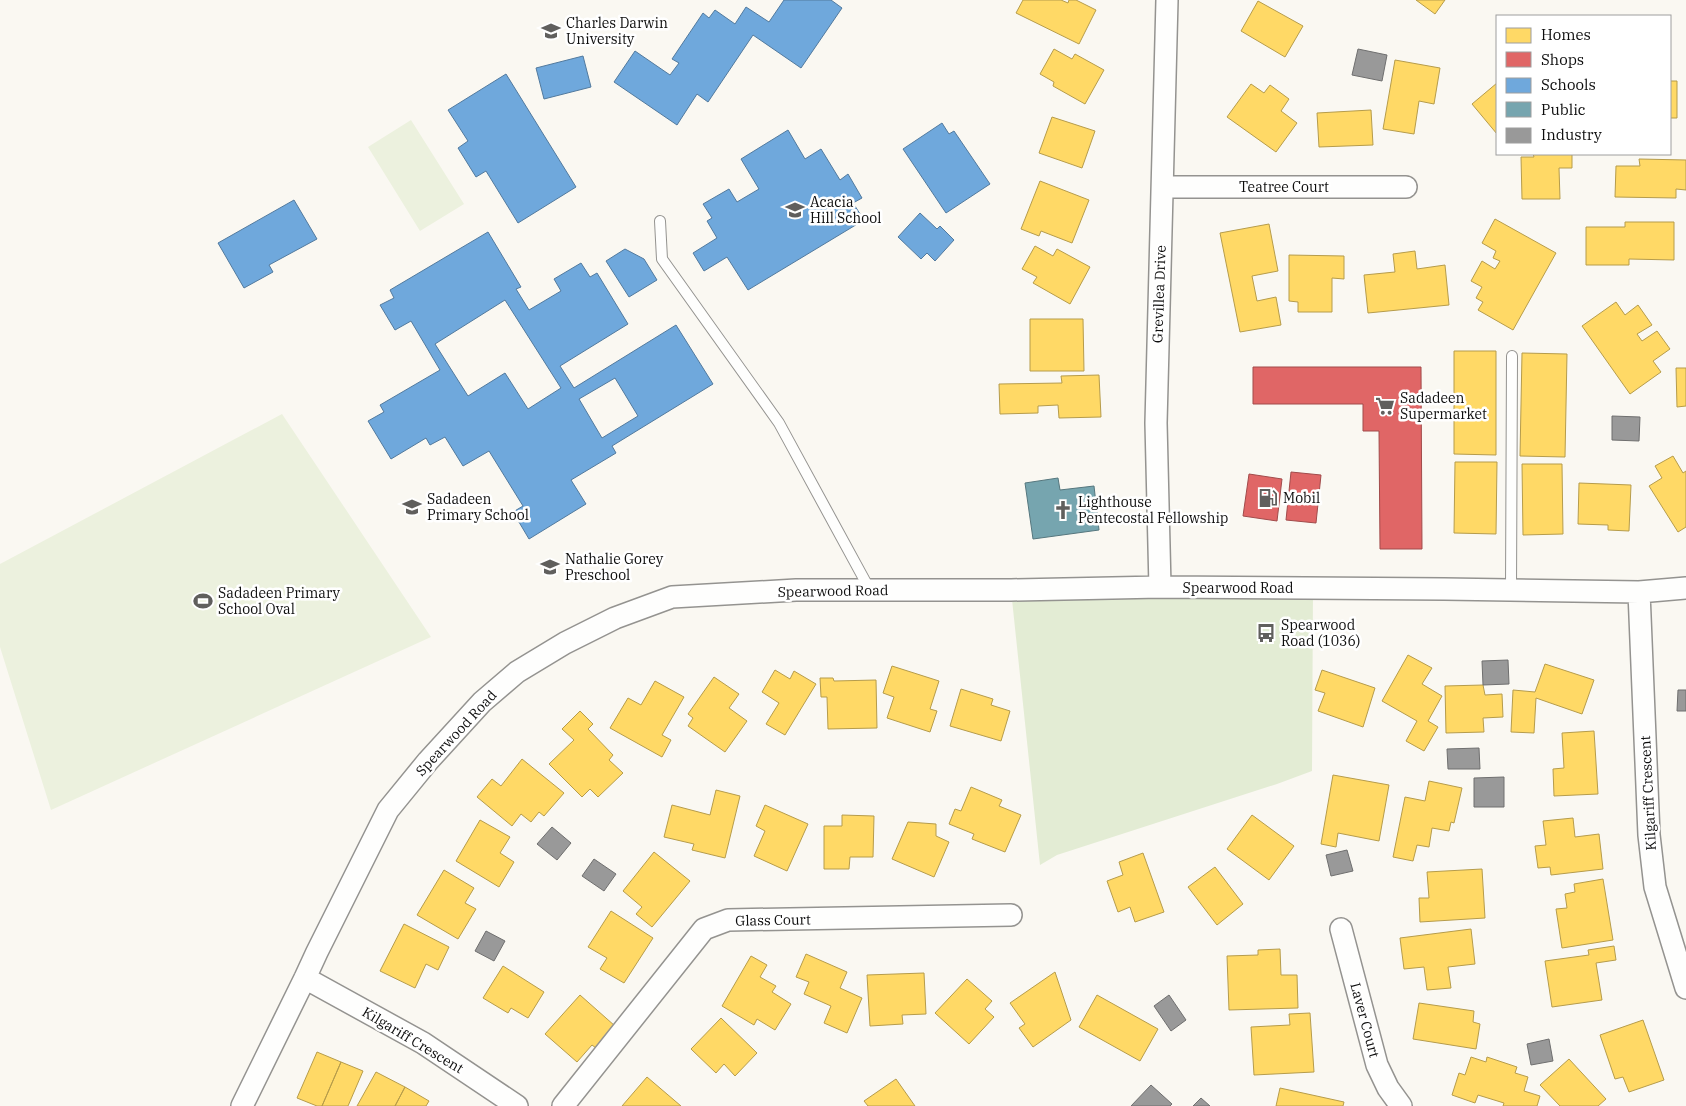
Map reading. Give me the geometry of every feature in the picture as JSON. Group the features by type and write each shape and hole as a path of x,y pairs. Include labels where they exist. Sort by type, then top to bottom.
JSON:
{"street":[{"name":"Grevillea Drive","path":"1160,587 1156,423 1167,0"},
{"name":"Teatree Court","path":"1162,187 1406,187"},
{"name":"Spearwood Road","path":"242,1106 324,936 388,810 428,762 482,702 516,672 565,642 616,618 672,597 796,590 1011,590 1160,587 1639,592 1686,588"},
{"name":"Kilgariff Crescent","path":"1639,592 1648,835 1655,888 1686,988"},
{"name":"Glass Court","path":"563,1106 704,929 728,920 1011,915"},
{"name":"Laver Court","path":"1342,929 1377,1064 1388,1088 1401,1106"},
{"name":"Kilgariff Crescent","path":"305,978 423,1043 517,1106"}],"lane":[{"path":"660,221 662,259 779,423 870,590"},
{"path":"1511,590 1512,356"}],"green space":[{"path":"411,120 464,204 420,231 368,147"},
{"name":"Sadadeen Primary School Oval","path":"282,414 431,637 51,810 0,647 0,564"},
{"path":"1313,588 1312,771 1057,855 1040,865 1011,590"}],"building: Homes":[{"path":"1023,0 1061,0 1068,3 1069,0 1076,0 1096,10 1079,44 1016,13"},
{"path":"1416,0 1445,0 1435,14"},
{"path":"1258,1 1303,26 1285,57 1241,31"},
{"path":"1054,49 1072,59 1075,54 1104,70 1085,104 1053,86 1054,82 1040,74"},
{"path":"1395,60 1440,68 1434,104 1419,101 1414,134 1383,129"},
{"path":"1671,81 1677,81 1677,118 1671,118"},
{"path":"1251,84 1264,93 1270,85 1289,99 1281,111 1297,123 1276,152 1227,117"},
{"path":"1496,84 1496,133 1472,104"},
{"path":"1371,110 1373,145 1319,147 1317,113"},
{"path":"1052,117 1095,131 1082,168 1039,153"},
{"path":"1533,155 1572,155 1572,168 1559,168 1560,199 1522,199 1521,157 1534,157"},
{"path":"1639,159 1686,160 1686,190 1676,189 1676,198 1615,197 1616,166 1640,166"},
{"path":"1040,181 1089,200 1072,243 1041,231 1039,236 1021,229"},
{"path":"1495,219 1556,253 1513,330 1478,310 1483,302 1476,298 1482,287 1471,281 1482,261 1495,269 1500,261 1493,258 1496,251 1482,243"},
{"path":"1625,222 1674,222 1674,260 1629,259 1629,265 1586,265 1586,227 1625,227"},
{"path":"1269,224 1278,271 1252,276 1257,301 1276,297 1281,325 1240,332 1220,233"},
{"path":"1035,246 1053,256 1057,249 1090,267 1070,304 1033,283 1037,277 1022,269"},
{"path":"1415,251 1417,269 1445,265 1449,305 1368,313 1364,275 1395,272 1393,254"},
{"path":"1289,255 1344,256 1344,279 1332,278 1332,312 1298,312 1298,302 1289,301"},
{"path":"1616,302 1625,315 1638,305 1652,325 1637,334 1642,341 1657,331 1670,349 1653,361 1661,372 1630,394 1582,326"},
{"path":"1030,319 1083,319 1084,371 1030,371"},
{"path":"1454,351 1496,351 1496,455 1454,454"},
{"path":"1522,353 1567,354 1565,457 1520,456"},
{"path":"1676,368 1686,368 1686,406 1677,407"},
{"path":"1099,375 1101,417 1059,418 1058,405 1038,406 1038,413 1000,414 999,384 1062,383 1061,376"},
{"path":"1673,456 1683,473 1686,471 1686,527 1678,532 1649,486 1662,478 1655,466"},
{"path":"1455,462 1497,462 1496,534 1454,533"},
{"path":"1522,464 1562,464 1563,534 1523,535"},
{"path":"1579,483 1631,485 1629,531 1608,530 1608,525 1578,524"},
{"path":"1408,655 1432,668 1422,684 1442,696 1428,721 1438,727 1424,751 1406,741 1417,721 1382,701"},
{"path":"1545,664 1594,680 1582,714 1536,698 1534,733 1511,732 1513,690 1535,692"},
{"path":"892,666 939,681 930,709 937,711 930,732 887,718 894,697 883,693"},
{"path":"775,670 790,679 794,671 816,684 785,735 766,724 779,703 762,692"},
{"path":"1322,670 1375,688 1363,727 1318,711 1325,693 1315,690"},
{"path":"714,677 739,694 729,708 747,721 725,752 688,726 693,718 688,714"},
{"path":"820,678 833,678 834,681 876,680 877,728 828,729 827,697 821,697"},
{"path":"655,681 684,697 662,735 671,740 662,757 610,728 628,698 641,705"},
{"path":"1483,685 1485,695 1502,694 1503,717 1483,718 1484,732 1446,733 1445,686"},
{"path":"961,689 993,699 991,705 1010,711 1001,741 950,726"},
{"path":"580,711 593,724 588,729 613,755 609,760 623,773 598,797 590,789 582,797 549,764 574,740 562,729"},
{"path":"1594,731 1598,794 1554,796 1553,769 1564,768 1562,733"},
{"path":"522,759 564,793 544,816 539,812 531,822 521,814 512,826 477,797 492,779 501,786"},
{"path":"1333,775 1389,785 1379,841 1338,833 1336,847 1321,844"},
{"path":"1429,781 1462,788 1454,823 1451,822 1449,831 1432,828 1429,847 1417,845 1413,861 1393,857 1405,797 1425,801"},
{"path":"971,787 1002,800 999,806 1021,815 1005,852 972,839 974,834 949,824 955,809 961,811"},
{"path":"716,790 740,796 725,858 692,850 694,844 664,837 672,805 710,815"},
{"path":"765,805 808,824 787,871 754,856 765,831 756,826"},
{"path":"842,815 874,816 873,857 850,857 849,869 824,869 824,826 842,826"},
{"path":"1252,815 1294,846 1269,880 1227,849"},
{"path":"1573,818 1575,837 1599,834 1603,869 1551,875 1550,867 1538,868 1535,846 1546,845 1543,821"},
{"path":"480,820 510,837 500,853 514,862 499,887 456,861"},
{"path":"908,822 936,824 936,836 949,842 934,877 892,859"},
{"path":"654,852 690,881 652,927 636,914 642,907 623,891"},
{"path":"1143,853 1164,912 1135,922 1130,907 1118,912 1107,881 1123,875 1119,862"},
{"path":"1215,867 1243,904 1217,925 1188,887"},
{"path":"1482,869 1485,918 1420,922 1419,898 1429,898 1427,872"},
{"path":"444,870 474,888 465,903 476,909 458,939 417,915"},
{"path":"1603,879 1613,940 1562,948 1556,909 1567,908 1565,894 1575,892 1574,884"},
{"path":"611,911 653,938 624,983 600,969 607,958 588,947"},
{"path":"404,924 449,947 438,970 426,964 415,988 380,971"},
{"path":"1471,929 1475,964 1448,967 1451,988 1427,990 1424,967 1404,969 1400,938"},
{"path":"1614,946 1616,960 1596,963 1602,1000 1552,1007 1545,961 1589,955 1588,950"},
{"path":"1280,949 1281,975 1297,975 1298,1008 1229,1010 1227,956 1258,955 1258,950"},
{"path":"806,954 847,972 840,988 862,998 847,1033 824,1023 831,1006 804,994 809,982 796,977"},
{"path":"751,956 767,965 760,977 776,986 772,992 791,1004 775,1030 757,1019 754,1025 722,1006"},
{"path":"503,966 544,992 528,1018 511,1008 508,1013 483,998"},
{"path":"1055,972 1071,1020 1033,1047 1019,1028 1025,1024 1010,1003"},
{"path":"924,973 926,1014 902,1015 903,1024 870,1026 867,975"},
{"path":"967,979 992,1001 985,1009 994,1017 969,1044 935,1013"},
{"path":"580,995 615,1026 596,1048 592,1045 577,1062 545,1034"},
{"path":"1097,995 1158,1029 1140,1061 1079,1027"},
{"path":"1419,1003 1474,1011 1473,1022 1480,1024 1476,1049 1413,1039"},
{"path":"1310,1013 1314,1072 1254,1075 1251,1027 1290,1025 1289,1014"},
{"path":"721,1018 757,1053 735,1076 724,1064 716,1073 691,1049"},
{"path":"1643,1020 1664,1080 1629,1092 1623,1077 1615,1079 1600,1035"},
{"path":"317,1052 341,1062 322,1106 317,1106 297,1098"},
{"path":"1471,1057 1486,1062 1487,1057 1517,1067 1515,1073 1528,1077 1524,1091 1540,1096 1537,1106 1503,1106 1504,1103 1478,1095 1475,1103 1452,1095 1459,1073 1465,1075"},
{"path":"1569,1059 1606,1099 1598,1106 1560,1106 1540,1085"},
{"path":"341,1062 363,1071 348,1106 322,1106"},
{"path":"376,1072 405,1087 395,1106 357,1106"},
{"path":"647,1077 681,1106 622,1106"},
{"path":"896,1079 915,1106 868,1106 864,1101"},
{"path":"405,1087 429,1101 426,1106 395,1106"},
{"path":"1280,1088 1344,1102 1343,1106 1276,1106"}],"building: Shops":[{"path":"1253,367 1421,367 1422,549 1380,549 1379,431 1363,431 1363,404 1253,404"},
{"path":"1291,472 1321,475 1316,523 1286,520"},
{"path":"1249,474 1282,479 1277,521 1243,516"}],"building: Schools":[{"path":"784,0 831,0 842,8 801,68 753,35 708,102 697,94 677,125 614,82 635,51 670,75 679,63 672,59 703,13 709,18 715,10 735,24 746,7 769,22"},
{"path":"583,56 591,87 544,99 536,68"},
{"path":"506,74 576,187 518,223 486,171 476,177 458,148 468,141 448,110"},
{"path":"942,123 949,134 954,131 990,184 946,213 903,149"},
{"name":"Acacia Hill School","path":"788,130 805,159 821,149 840,180 848,174 862,198 853,203 864,220 748,290 727,257 704,271 693,253 717,238 707,221 712,218 703,204 729,189 737,202 759,189 741,159"},
{"path":"294,200 317,239 269,265 273,272 244,288 218,243"},
{"path":"920,213 937,229 940,226 954,240 935,261 927,253 921,259 898,237"},
{"name":"Sadadeen Primary School","path":"488,232 521,287 516,289 529,310 561,291 554,279 581,263 590,277 597,273 628,324 560,366 574,388 676,325 713,384 612,446 616,453 571,480 586,504 529,539 513,512 523,506 489,451 463,466 445,437 430,445 426,438 391,459 368,421 384,412 380,405 440,370 411,321 395,330 380,305 394,298 390,290","holes":["505,300 561,388 528,409 505,373 468,396 435,344","615,378 638,416 602,438 579,399"]},
{"path":"625,249 644,259 657,280 629,297 606,261"}],"building: Public":[{"name":"Lighthouse Pentecostal Fellowship","path":"1058,478 1060,490 1094,486 1099,530 1033,539 1025,483"}],"building: Industry":[{"path":"1358,49 1387,55 1382,81 1352,75"},
{"path":"1612,416 1640,417 1639,441 1612,440"},
{"path":"1508,660 1509,684 1483,685 1482,661"},
{"path":"1678,690 1686,690 1686,711 1677,711"},
{"path":"1479,748 1480,769 1448,769 1447,749"},
{"path":"1504,777 1504,807 1474,807 1474,778"},
{"path":"552,827 571,843 557,860 537,844"},
{"path":"1347,850 1353,871 1331,876 1326,855"},
{"path":"594,859 616,874 604,891 582,876"},
{"path":"486,931 505,941 494,961 475,951"},
{"path":"1169,995 1186,1020 1171,1031 1154,1006"},
{"path":"1549,1039 1553,1061 1531,1065 1527,1044"},
{"path":"1151,1085 1172,1104 1170,1106 1131,1106"},
{"path":"1201,1098 1210,1106 1193,1106"}],"place":[{"name":"Charles Darwin University","path":"551,31"},
{"name":"Acacia Hill School","path":"795,210"},
{"name":"Sadadeen Supermarket","path":"1385,406"},
{"name":"Mobil","path":"1268,498"},
{"name":"Sadadeen Primary School","path":"412,507"},
{"name":"Lighthouse Pentecostal Fellowship","path":"1063,510"},
{"name":"Nathalie Gorey Preschool","path":"550,567"},
{"name":"Sadadeen Primary School Oval","path":"203,601"},
{"name":"Spearwood Road (1036)","path":"1266,633"}]}
